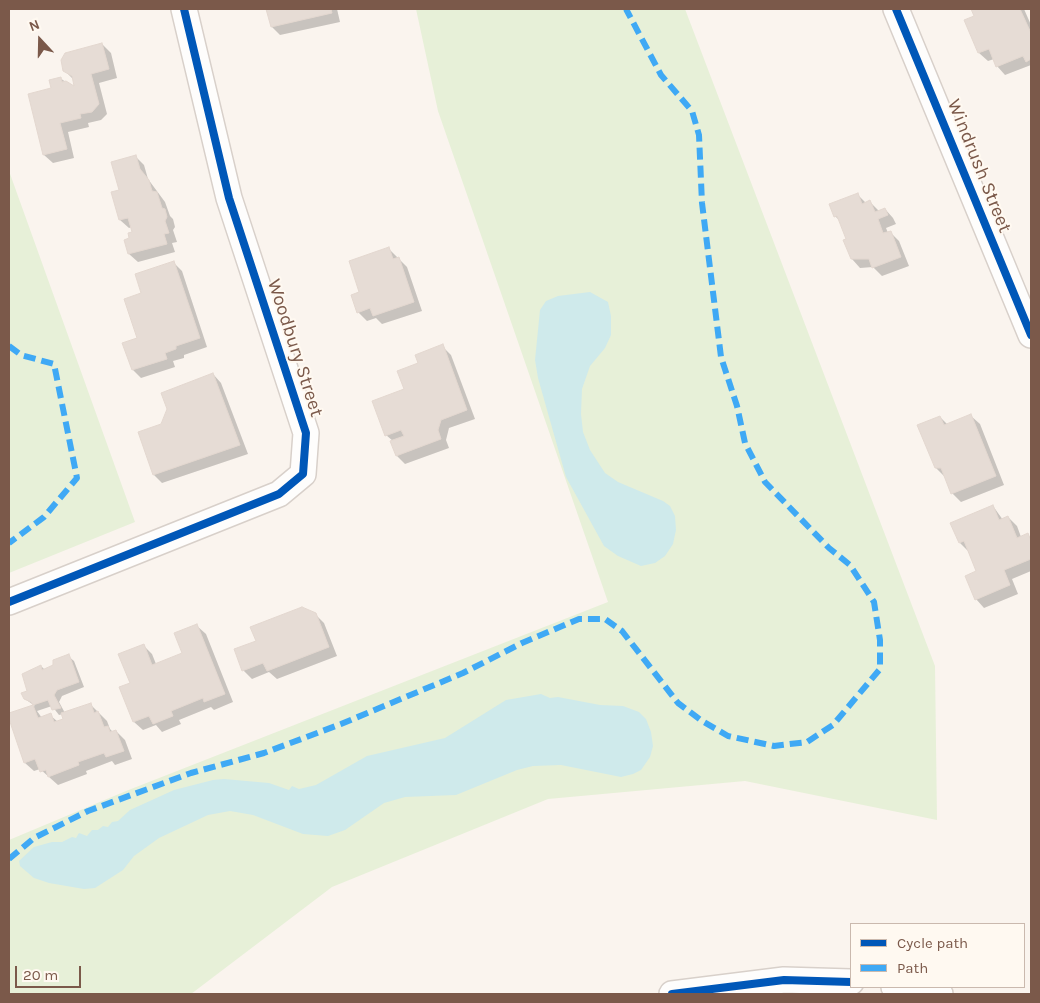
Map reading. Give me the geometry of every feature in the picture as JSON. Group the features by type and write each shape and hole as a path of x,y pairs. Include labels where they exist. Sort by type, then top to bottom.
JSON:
{"street":[{"name":"Woodbury Street","path":"9,602 279,494 303,474 306,433 229,198 184,9"},
{"name":"Windrush Street","path":"896,9 1031,335"},
{"path":"672,994 784,980 850,982"},
{"path":"901,988 940,994"}],"green space":[{"path":"416,9 685,9 935,666 937,820 745,781 548,799 332,887 191,994 9,994 9,840 126,791 608,602 438,111"},
{"path":"9,171 135,522 9,573"}],"water":[{"path":"590,292 608,302 611,316 611,335 605,348 590,366 582,389 581,414 583,432 590,450 605,473 618,482 663,501 670,506 675,516 676,530 673,544 665,556 655,563 641,566 618,556 604,546 566,477 538,378 535,360 540,310 546,301 558,296"},
{"path":"541,694 550,698 558,697 600,705 623,706 639,712 646,719 651,732 653,746 650,757 641,770 621,777 561,765 533,766 517,770 456,795 405,797 384,803 345,830 328,836 303,834 253,815 230,811 208,815 159,838 134,856 123,870 95,888 84,889 49,883 34,878 20,866 19,861 34,847 52,842 62,842 72,837 76,838 79,833 87,836 92,830 98,830 103,826 108,827 112,822 118,821 130,810 174,790 224,779 269,783 289,790 292,786 299,789 316,785 367,756 445,738 506,700"}],"building":[{"path":"266,9 331,9 332,13 271,27"},
{"path":"971,9 1020,9 1031,33 1031,59 1026,62 1023,56 996,67 989,49 978,53 964,20 974,16"},
{"path":"102,43 109,69 91,74 99,104 92,112 80,114 81,118 60,123 67,149 43,155 28,94 51,88 49,80 61,77 62,82 66,81 74,86 72,76 63,71 61,60 65,53"},
{"path":"136,155 140,169 149,180 152,191 157,192 162,208 165,209 167,217 165,221 169,233 164,234 167,244 128,254 124,240 129,238 128,233 132,232 128,218 119,220 111,192 119,190 111,162"},
{"path":"858,193 862,204 870,200 875,212 885,208 888,215 878,219 883,233 891,231 901,257 872,268 869,259 851,259 843,240 846,239 837,216 834,217 829,204"},
{"path":"389,247 393,259 399,257 414,302 373,316 370,308 357,313 351,295 359,292 349,261"},
{"path":"174,261 200,338 176,346 176,349 165,353 167,359 132,370 122,343 137,338 124,299 141,293 135,274"},
{"path":"443,344 467,410 441,420 438,430 441,439 396,456 390,441 404,436 401,430 385,436 372,401 404,389 397,371 418,363 415,355"},
{"path":"213,373 240,445 153,475 138,432 161,424 167,409 161,393"},
{"path":"971,414 996,476 951,494 941,468 935,468 917,425 940,416 944,425"},
{"path":"993,505 999,520 1008,516 1017,538 1028,533 1031,541 1031,559 1004,570 1010,585 975,600 965,576 976,571 964,541 959,543 950,523"},
{"path":"302,607 316,613 329,647 267,671 263,663 242,671 234,649 256,641 250,627"},
{"path":"197,624 225,694 204,702 203,698 171,711 173,716 153,724 149,716 133,722 119,687 130,683 118,654 144,644 152,665 182,653 174,633"},
{"path":"69,654 79,682 57,690 54,695 61,708 52,710 48,700 33,705 24,699 21,693 27,691 22,674 41,665 42,670 53,665 53,660"},
{"path":"91,703 94,713 98,711 104,727 108,726 110,732 116,730 124,751 106,757 104,753 78,762 79,765 48,777 46,770 40,772 35,759 24,763 9,719 9,713 33,705 38,718 51,713 54,722 63,719 61,713"}],"marked path":[{"path":"9,859 34,838 88,811 191,773 264,753 341,724 463,673 522,643 579,619 605,619 622,631 678,703 702,721 728,736 774,746 807,742 833,725 880,669 880,640 874,602 850,565 829,548 765,482 745,443 737,406 721,357 702,203 699,135 692,111 661,75 626,9"},
{"path":"9,346 21,355 54,364 77,478 44,517 9,543"}],"cycle path":[{"path":"9,602 279,494 303,474 306,433 229,198 184,9"},
{"path":"896,9 1031,335"},
{"path":"672,994 784,980 850,982"}]}
